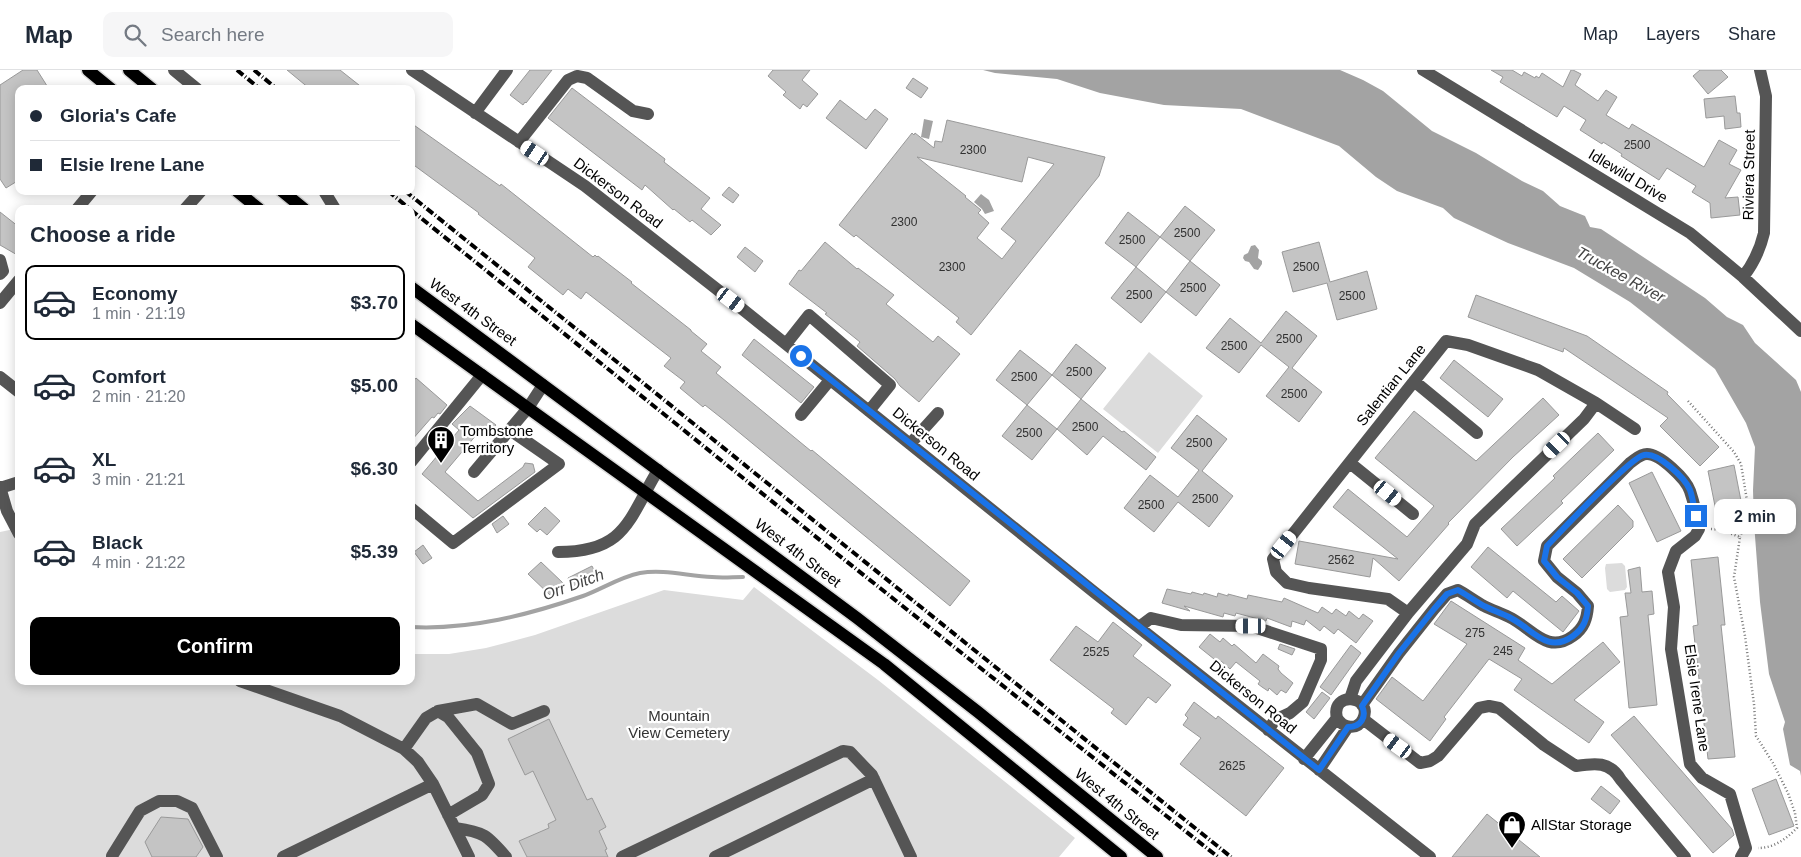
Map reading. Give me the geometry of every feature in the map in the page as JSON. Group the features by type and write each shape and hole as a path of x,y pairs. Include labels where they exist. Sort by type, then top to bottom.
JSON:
{"main road":[{"path":"88,70 106,85"},
{"path":"129,70 147,85"},
{"path":"242,195 254,205"},
{"path":"287,195 299,205"},
{"name":"West 4th Street","path":"415,290 857,618 978,712 1157,857"},
{"path":"415,327 884,664 1118,856"}],"street":[{"path":"174,70 193,85"},
{"name":"Dickerson Road","path":"412,70 585,186 786,344 1304,759 1430,857"},
{"path":"475,112 507,70"},
{"name":"Idlewild Drive","path":"1423,70 1690,233 1743,277 1801,331"},
{"name":"Riviera Street","path":"1743,277 1753,264 1764,234 1766,96 1760,70"},
{"path":"518,142 568,80 578,76 586,78 633,111 648,114"},
{"path":"81,205 89,195"},
{"path":"189,205 197,195"},
{"path":"0,260 3,271 0,274"},
{"path":"0,303 15,285"},
{"path":"786,344 809,315 890,385 868,411"},
{"name":"Salentian Lane","path":"1408,613 1388,599 1287,583 1276,572 1273,558 1446,342 1468,345 1538,370 1596,403"},
{"path":"415,457 482,375"},
{"path":"0,377 15,389"},
{"path":"800,415 830,380"},
{"path":"1414,381 1477,433"},
{"path":"474,472 528,408 544,385"},
{"path":"1350,699 1356,681 1408,613 1467,544 1476,524 1584,419 1596,403 1635,429"},
{"path":"910,444 938,413"},
{"path":"415,511 453,543 559,464 510,430"},
{"path":"1362,706 1399,653 1434,609 1452,591 1458,590 1484,606 1511,617 1538,636 1554,644 1566,641 1580,631 1588,617 1588,606 1577,593 1557,577 1544,561 1547,546 1630,463 1641,455 1650,454 1659,458 1674,470 1689,489 1699,529"},
{"path":"1350,463 1413,514"},
{"path":"558,552 579,552 608,542 617,536 631,518 658,470"},
{"path":"15,483 0,487 7,511 15,526"},
{"name":"Elsie Irene Lane","path":"1699,529 1695,536 1676,551 1668,572 1674,607 1671,649 1690,764 1702,778 1730,794 1744,852"},
{"path":"1139,627 1151,618 1181,626 1251,626 1321,649 1321,660 1303,702 1290,713 1275,720 1268,730"},
{"path":"251,685 340,716 404,749 418,762 434,784 469,857"},
{"path":"1350,699 1355,700 1362,706 1364,710 1363,719 1356,726 1348,727 1337,718 1338,705 1342,702 1350,699"},
{"path":"404,749 426,718 438,711 476,704 512,724 544,711"},
{"path":"1363,719 1420,762 1430,761 1438,756 1479,708 1489,706 1499,708 1544,745 1576,766 1598,763 1616,771 1621,780 1685,857"},
{"path":"438,711 448,717 477,754 489,784 482,795 448,815"},
{"path":"1304,759 1337,718"},
{"path":"1319,770 1348,727"},
{"path":"622,857 843,751 850,752 872,775 907,856"},
{"path":"715,857 874,779"},
{"path":"283,857 434,784"},
{"path":"111,853 140,811 159,801 176,801 192,808 217,857"},
{"path":"455,828 477,831 491,839 506,857"}],"path":[{"path":"1688,401 1734,452 1741,464 1750,513 1740,537 1734,577 1745,636 1754,704 1756,736 1773,762 1795,813 1796,828 1789,836 1775,845 1744,852"},
{"path":"1699,529 1721,530 1740,537"}],"green space":[{"path":"1149,352 1203,396 1158,453 1103,409"},
{"name":"Mountain View Cemetery","path":"15,529 15,685 415,685 415,654 449,654 486,648 535,635 664,590 743,600 754,587 878,680 1075,838 1059,857 0,857 0,532"},
{"path":"1622,563 1625,566 1627,587 1625,590 1610,592 1607,589 1606,564"}],"water":[{"name":"Truckee River","path":"983,70 1340,70 1383,91 1432,131 1476,153 1522,181 1543,191 1560,206 1585,216 1590,227 1601,229 1705,298 1727,317 1743,325 1755,343 1796,380 1801,392 1801,776 1800,771 1790,765 1783,729 1785,722 1769,674 1760,602 1754,523 1755,447 1746,423 1715,369 1630,302 1574,268 1508,243 1454,218 1443,208 1397,191 1376,177 1339,146 1241,109 1164,105 1100,93 1057,79 995,73"},
{"path":"924,119 933,121 929,139 921,137"},
{"path":"981,194 989,200 994,211 985,214 974,202"},
{"path":"1255,245 1259,250 1258,258 1262,261 1258,270 1254,269 1243,258 1251,246"}],"building":[{"path":"23,70 37,70 46,85 15,85 15,182 6,188 0,179 0,85"},
{"path":"287,70 340,70 359,85 305,85"},
{"path":"530,70 552,70 523,105 510,95"},
{"path":"773,70 810,70 802,80 818,94 807,107 803,104 800,109 783,95 786,92 768,76"},
{"path":"1491,70 1512,70 1522,76 1524,72 1535,78 1536,76 1539,78 1542,73 1563,87 1571,70 1573,70 1581,74 1575,85 1598,101 1606,90 1617,97 1606,115 1629,129 1632,124 1704,167 1719,140 1737,150 1729,164 1741,170 1725,198 1738,197 1740,215 1711,218 1710,203 1692,192 1696,186 1667,168 1659,180 1621,156 1622,154 1580,130 1586,120 1564,106 1557,117 1500,82 1503,77"},
{"path":"1700,70 1721,70 1728,77 1708,94 1693,76"},
{"path":"913,78 928,88 921,98 906,88"},
{"path":"572,88 665,159 664,162 710,198 701,209 721,225 711,235 692,220 690,222 673,210 645,185 642,190 548,118"},
{"path":"1735,96 1737,113 1740,113 1741,127 1725,129 1724,116 1706,118 1704,99"},
{"path":"840,100 866,120 875,109 888,119 866,149 826,118"},
{"path":"947,120 1105,157 1099,176 971,335 956,322 959,318 856,235 854,237 839,225 912,133 914,135 915,133 934,148 935,141 942,142","holes":["917,157 1022,182 1028,157 1054,164 1001,229 1016,241 1002,259 977,238 989,223 978,213 981,210"]},
{"path":"415,126 500,186 501,184 593,257 595,255 598,256 632,282 691,330 707,344 701,351 721,367 716,373 970,581 950,606 724,420 705,405 703,407 680,388 685,382 664,366 671,358 586,292 581,299 568,289 563,295 528,267 535,258 479,213 415,166"},
{"path":"729,187 739,195 733,203 722,195"},
{"path":"1185,206 1215,230 1190,261 1160,237"},
{"path":"0,212 15,224 15,254 0,245"},
{"path":"1128,212 1160,237 1136,267 1105,243"},
{"path":"825,242 857,269 894,295 886,304 933,342 938,336 960,354 919,402 857,346 860,342 825,314 827,313 789,284 799,270 801,271"},
{"path":"1319,242 1330,282 1367,271 1377,309 1337,320 1327,283 1293,292 1282,252"},
{"path":"745,247 763,261 755,272 737,257"},
{"path":"1190,261 1220,285 1196,316 1166,292"},
{"path":"1136,267 1166,292 1141,323 1111,298"},
{"path":"1476,295 1587,336 1668,392 1667,394 1719,447 1700,466 1660,426 1668,418 1564,348 1563,352 1468,317"},
{"path":"1286,311 1317,336 1292,368 1322,392 1299,422 1266,396 1289,367 1261,345 1239,373 1206,348 1230,318 1261,343"},
{"path":"754,339 814,387 801,403 742,355"},
{"path":"1076,344 1106,368 1081,399 1052,375"},
{"path":"1020,350 1052,375 1027,405 996,380"},
{"path":"1454,360 1503,399 1488,417 1440,378"},
{"path":"416,378 447,405 440,414 438,413 434,418 432,417 415,436"},
{"path":"1543,398 1559,415 1513,457 1448,523 1399,581 1373,558 1370,577 1295,564 1299,541 1398,559 1333,507 1348,489 1407,537 1434,506 1375,458 1414,411 1476,461"},
{"path":"1081,399 1156,457 1146,470 1103,436 1087,455 1057,429"},
{"path":"1027,405 1057,429 1032,460 1002,436"},
{"name":"Tombstone Territory","path":"470,406 496,425 489,433 483,427 445,472 478,501 523,467 525,463 533,464 535,472 473,518 422,474 459,430 452,424"},
{"path":"1197,415 1227,439 1202,471 1233,496 1209,527 1178,502 1154,532 1124,508 1150,475 1178,497 1199,470 1171,448"},
{"path":"1598,433 1614,450 1561,501 1563,503 1517,546 1501,529 1555,478 1553,476"},
{"path":"1734,465 1743,511 1717,516 1708,471"},
{"path":"1652,472 1681,531 1657,542 1629,483"},
{"path":"1618,505 1633,521 1633,527 1582,578 1563,559"},
{"path":"545,507 560,521 547,535 540,529 537,532 528,524"},
{"path":"503,516 509,524 497,533 492,524"},
{"path":"423,545 432,558 423,564 415,551"},
{"path":"1488,547 1556,602 1562,596 1579,611 1563,632 1513,591 1507,598 1471,567"},
{"path":"1718,557 1725,625 1721,625 1735,757 1708,759 1693,626 1698,625 1691,560"},
{"path":"541,562 563,583 551,596 528,574"},
{"path":"592,566 599,580 574,591 568,578"},
{"path":"1640,567 1642,592 1652,591 1654,614 1648,615 1657,705 1629,708 1620,617 1628,616 1625,593 1631,593 1628,570"},
{"path":"1167,589 1191,594 1192,592 1203,595 1204,593 1217,597 1218,593 1247,599 1248,595 1282,602 1284,598 1318,613 1322,607 1332,614 1336,609 1346,616 1349,611 1359,619 1363,614 1373,621 1356,643 1338,629 1334,634 1324,626 1320,631 1306,620 1304,625 1292,621 1291,627 1267,618 1266,621 1236,613 1235,616 1224,613 1223,617 1184,606 1190,611 1162,603"},
{"path":"1451,601 1525,648 1518,660 1552,684 1603,642 1620,662 1574,700 1604,722 1589,743 1514,690 1522,679 1489,659 1444,717 1446,719 1430,741 1376,699 1392,677 1423,701 1467,644 1434,624"},
{"path":"1113,622 1142,645 1133,656 1171,685 1156,703 1148,697 1126,725 1111,713 1114,709 1050,660 1076,626 1098,642"},
{"path":"1210,634 1220,642 1223,638 1232,646 1234,644 1256,663 1263,654 1279,666 1278,669 1281,673 1293,683 1286,693 1281,690 1277,695 1269,688 1268,691 1258,684 1260,681 1236,662 1230,669 1221,661 1219,663 1199,647"},
{"path":"1280,644 1295,649 1292,655 1278,649"},
{"path":"1351,645 1361,653 1331,695 1320,687"},
{"path":"1322,692 1330,698 1314,719 1306,712"},
{"path":"1194,702 1216,719 1218,716 1284,768 1246,816 1180,764 1201,738 1183,725 1188,718 1185,715"},
{"path":"1634,716 1732,829 1734,835 1713,853 1611,735"},
{"path":"549,719 587,800 592,798 606,827 599,831 607,849 605,850 608,857 527,857 519,841 549,828 548,824 556,820 533,771 525,775 508,739"},
{"path":"1776,779 1794,826 1769,835 1752,789"},
{"path":"1601,786 1620,801 1610,814 1591,799"},
{"path":"1487,814 1540,857 1452,857"},
{"path":"161,817 188,819 203,847 196,857 152,857 145,842"}],"waterway":[{"name":"Orr Ditch","path":"415,627 477,624 520,615 583,596 625,577 640,573 667,572 716,577 743,577"}],"railway":[{"path":"237,70 255,85"},
{"path":"254,70 272,85"},
{"path":"393,195 405,205"},
{"path":"410,195 1231,857"},
{"path":"415,213 836,553 1218,857"}],"place":[{"name":"Tombstone Territory","path":"441,464"},
{"name":"AllStar Storage","path":"1512,849"}],"route":[{"path":"801,356 1319,770 1348,727 1356,726 1363,719 1364,710 1362,706 1399,653 1434,609 1452,591 1458,590 1484,606 1511,617 1538,636 1554,644 1566,641 1580,631 1588,617 1588,606 1577,593 1557,577 1544,561 1547,546 1630,463 1641,455 1650,454 1659,458 1674,470 1689,489 1696,516"}]}
